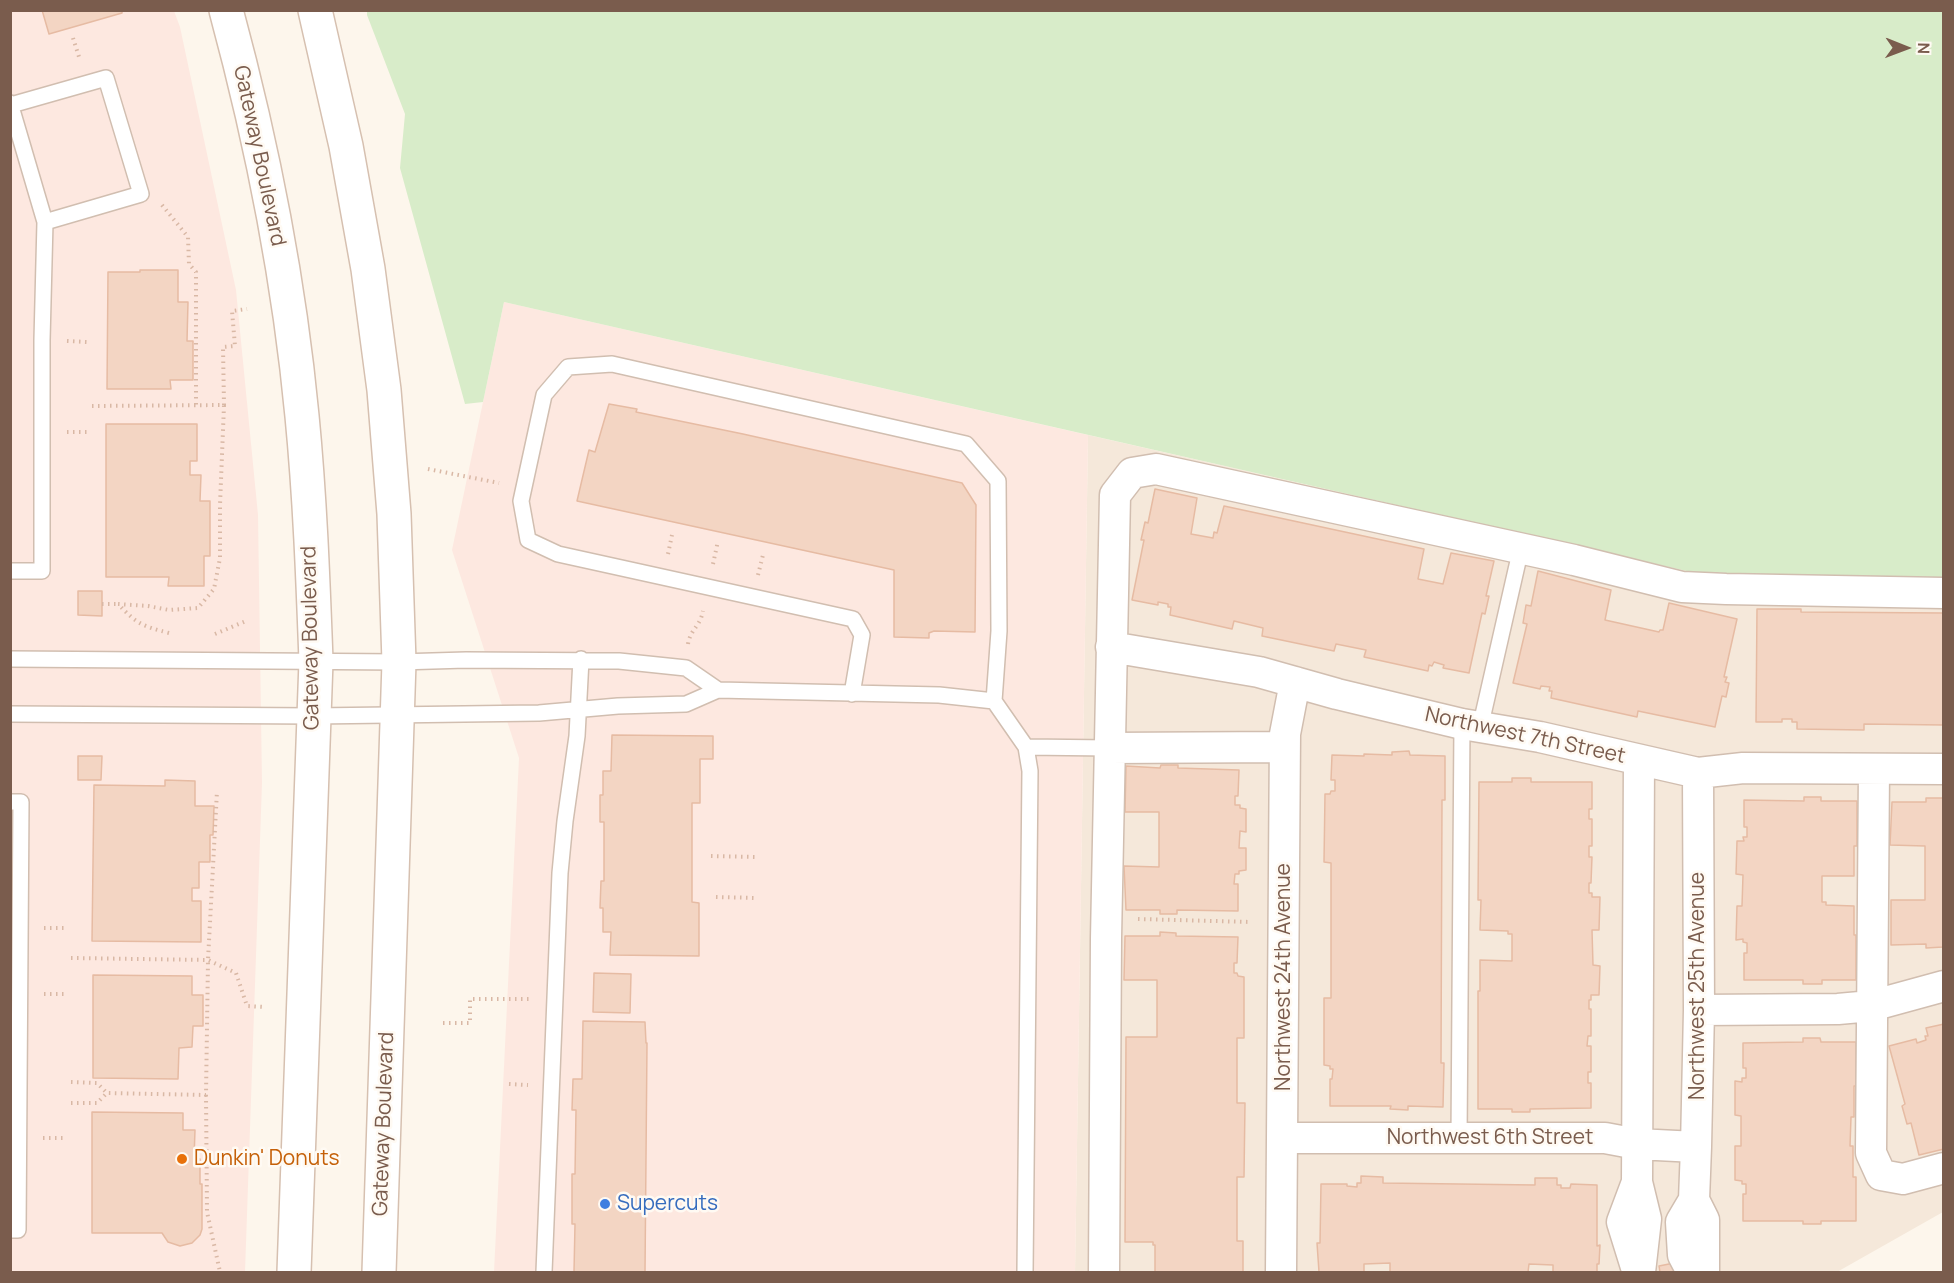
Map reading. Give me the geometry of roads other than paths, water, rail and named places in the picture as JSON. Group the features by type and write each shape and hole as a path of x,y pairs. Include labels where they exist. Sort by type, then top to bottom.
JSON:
{"main road":[{"name":"Gateway Boulevard","path":"226,10 261,154 277,234 302,414 306,468 316,661 294,1272"},
{"name":"Gateway Boulevard","path":"315,10 357,204 378,339 394,514 399,662 379,1272"}],"street":[{"path":"1104,1272 1115,495 1132,473 1156,469 1682,586 1726,589 1944,593"},
{"name":"Northwest 7th Street","path":"1112,647 1250,670 1471,726 1551,739 1698,772 1743,768 1944,769"},
{"name":"Northwest 24th Avenue","path":"1281,1272 1284,747 1295,682"},
{"path":"1110,748 1284,747"},
{"path":"1639,760 1637,1182 1646,1219 1640,1264"},
{"path":"1874,769 1871,1153 1881,1175 1903,1179 1944,1168"},
{"name":"Northwest 25th Avenue","path":"1692,1272 1683,1255 1681,1222 1694,1200 1699,1010 1698,772"},
{"path":"1699,1010 1838,1009 1871,1006 1944,986"},
{"name":"Northwest 6th Street","path":"1283,1138 1605,1138 1637,1144 1696,1147"},
{"name":"Northwest 25th Avenue","path":"1694,1200 1704,1220 1704,1272"},
{"path":"1640,1264 1683,1242"}],"lane":[{"path":"10,571 42,571 42,340 45,222 11,104 106,78 141,194 45,222"},
{"path":"852,694 862,635 853,619 558,554 528,540 521,501 544,395 568,367 612,363 966,444 999,482 999,631 994,701 1026,747 1030,783 1025,1272"},
{"path":"1459,1138 1471,726 1521,549"},
{"path":"10,659 399,662 581,659 686,668 718,690"},
{"path":"544,1272 560,873 579,709 581,659"},
{"path":"10,714 397,716 539,713 618,706 686,704 718,690 939,695 994,701"},
{"path":"1026,747 1110,748"},
{"path":"10,802 21,802 18,1230 10,1230"}],"place":[{"name":"Dunkin' Donuts","path":"182,1159"},
{"name":"Supercuts","path":"605,1204"}]}
